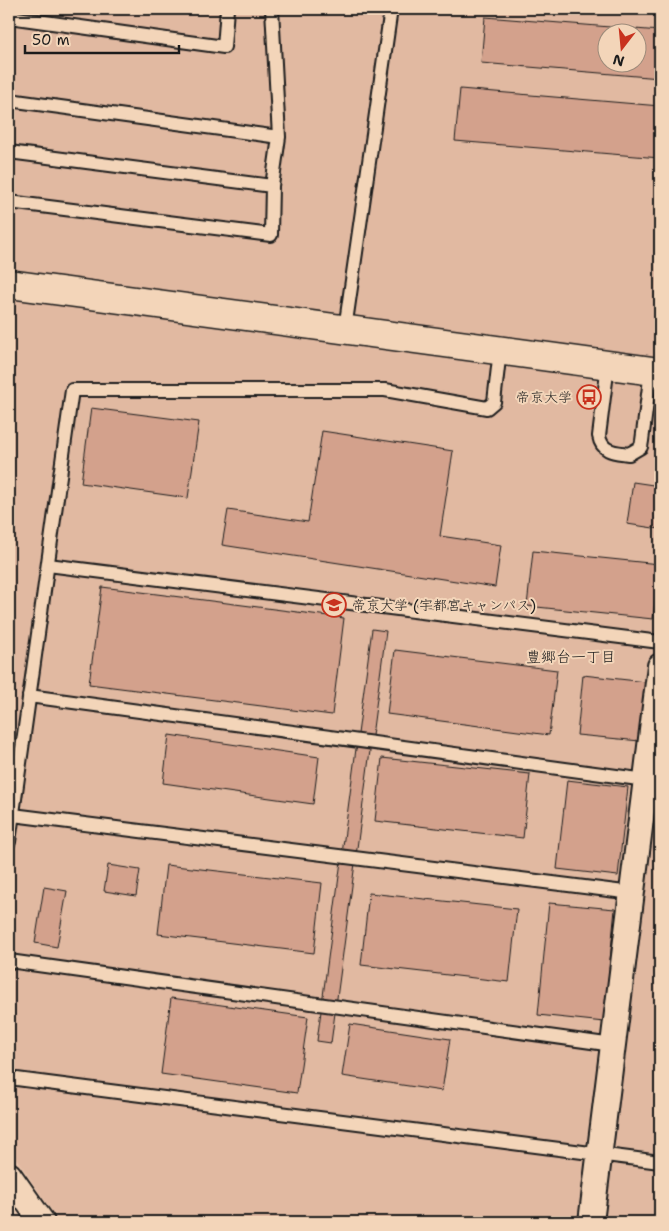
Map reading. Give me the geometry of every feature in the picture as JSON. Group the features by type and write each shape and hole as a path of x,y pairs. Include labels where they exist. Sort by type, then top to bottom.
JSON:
{"street":[{"path":"9,284 656,372"},
{"path":"591,1222 660,666"},
{"path":"9,1175 42,1222"}],"lane":[{"path":"9,17 224,47 227,9"},
{"path":"9,202 271,235 272,186 279,137 272,9"},
{"path":"345,329 391,9"},
{"path":"9,100 279,137"},
{"path":"9,152 272,186"},
{"path":"9,842 72,390 385,390 487,408 494,402 500,350"},
{"path":"608,365 599,436 600,441 609,451 630,454 641,447 656,372"},
{"path":"48,565 660,642"},
{"path":"29,696 646,780"},
{"path":"12,815 632,893"},
{"path":"9,961 613,1045"},
{"path":"9,1078 660,1162"}],"shaded area":[{"name":"帝京大学 (宇都宮キャンパス)","path":"9,9 660,9 660,1222 60,1222 9,1148"}],"building":[{"path":"485,17 596,26 596,72 646,72 646,30 660,31 660,78 481,63"},
{"path":"460,89 660,106 660,158 455,141"},
{"path":"91,408 199,422 188,498 81,483"},
{"path":"322,431 453,451 440,536 501,545 495,587 222,545 228,510 308,522"},
{"path":"633,482 660,486 660,529 627,524"},
{"path":"533,551 659,564 653,619 527,606"},
{"path":"102,587 344,618 332,715 89,684"},
{"path":"372,629 386,631 331,1043 317,1041"},
{"path":"395,650 557,670 549,735 387,714"},
{"path":"583,675 646,682 640,741 577,735"},
{"path":"169,735 319,757 313,804 163,783"},
{"path":"382,758 530,774 523,838 375,821"},
{"path":"567,780 628,787 618,876 557,869"},
{"path":"108,865 140,870 136,896 104,891"},
{"path":"166,865 322,883 314,953 158,934"},
{"path":"44,887 67,891 57,947 35,943"},
{"path":"369,893 517,909 509,982 361,965"},
{"path":"549,903 615,909 604,1022 538,1015"},
{"path":"171,998 308,1017 297,1093 161,1074"},
{"path":"350,1024 450,1039 442,1091 342,1076"}],"place":[{"name":"帝京大学","path":"589,397"},
{"name":"帝京大学 (宇都宮キャンパス)","path":"334,605"}],"district":[{"name":"豊郷台一丁目","path":"571,657"}]}
